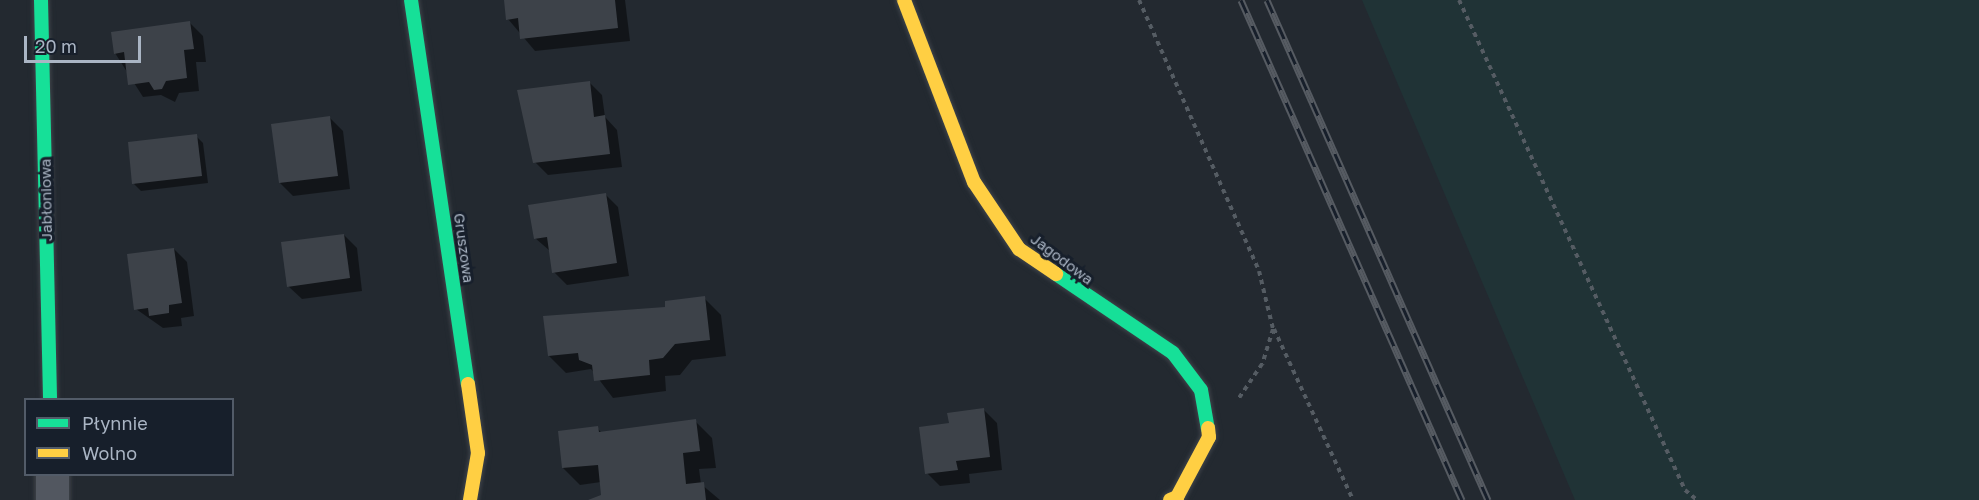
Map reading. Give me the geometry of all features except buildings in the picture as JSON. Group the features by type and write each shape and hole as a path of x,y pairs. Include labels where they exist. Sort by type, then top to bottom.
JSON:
{"street":[{"name":"Jabłoniowa","path":"41,0 50,398"},
{"name":"Gruszowa","path":"411,0 478,453 470,500"},
{"name":"Jagodowa","path":"904,0 974,182 1019,249 1173,353 1201,390 1209,437"},
{"path":"1170,500 1209,437"},
{"path":"52,476 52,500"}],"path":[{"path":"1139,0 1259,271 1273,329 1353,500"},
{"path":"1459,0 1684,490 1697,500"},
{"path":"1209,437 1262,364 1273,329"}],"green space":[{"path":"1362,0 1979,0 1979,500 1575,500"}],"railway":[{"path":"1241,0 1462,500"},
{"path":"1267,0 1488,500"}],"traffic: fast":[{"path":"41,0 50,398"},
{"path":"411,0 468,384"},
{"path":"1056,274 1173,353 1201,390 1208,428"}],"traffic: slow":[{"path":"904,0 974,182 1019,249 1056,274"},
{"path":"468,384 478,453 470,500"},
{"path":"1170,500 1177,497 1209,437 1208,428"}]}
